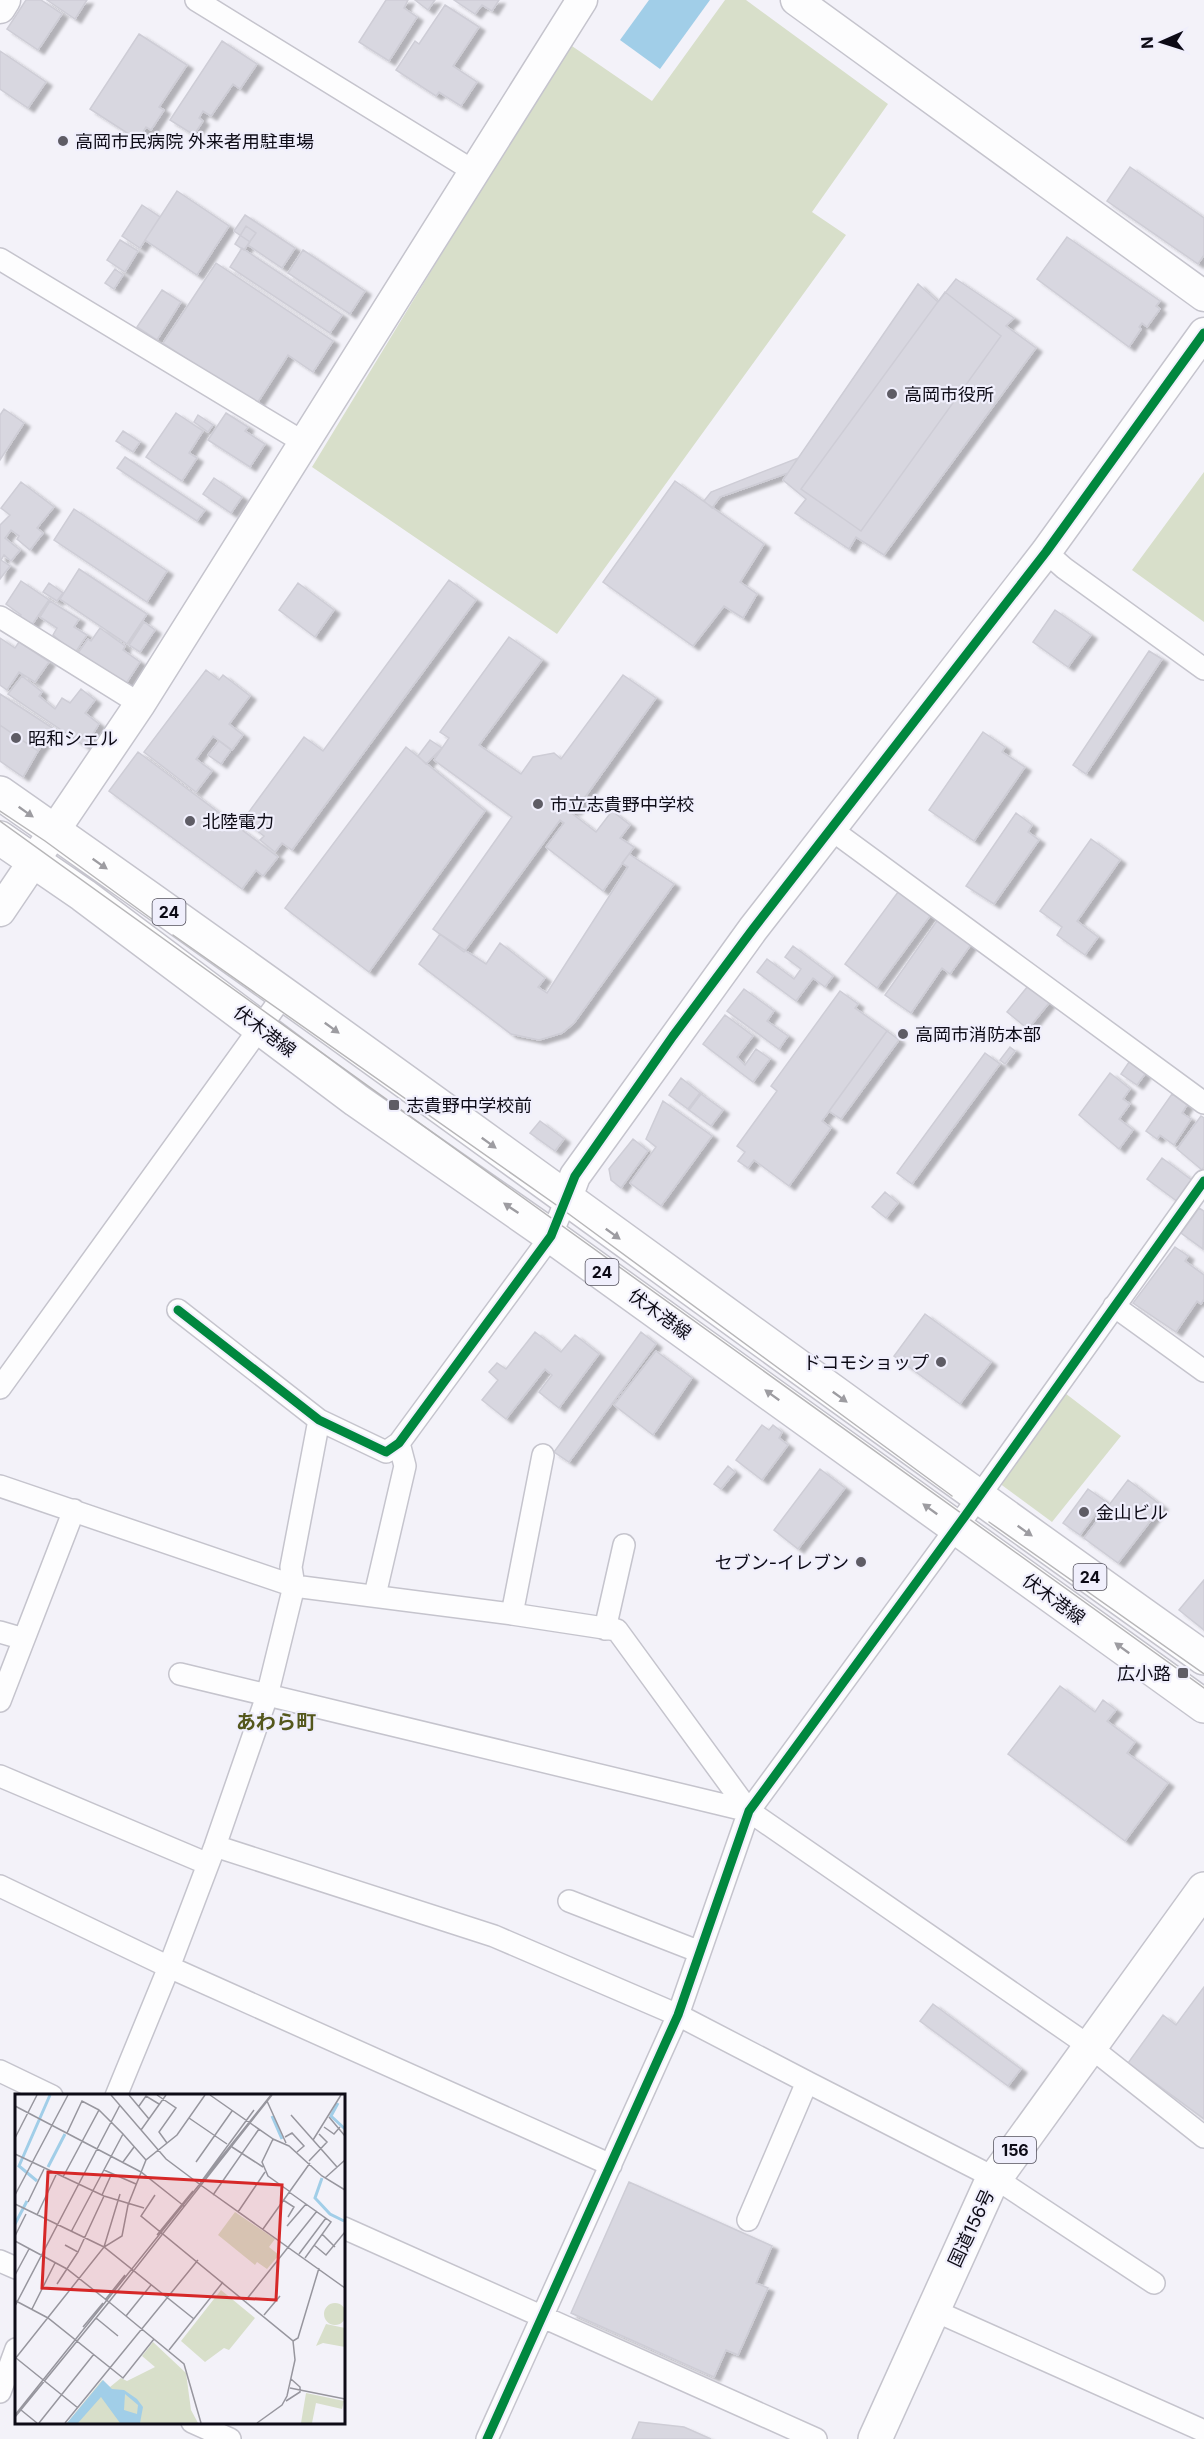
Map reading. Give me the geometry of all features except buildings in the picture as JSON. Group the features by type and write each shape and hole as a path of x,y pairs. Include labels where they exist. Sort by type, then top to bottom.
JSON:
{"main road":[{"name":"伏木港線","path":"0,793 285,993 566,1200 1204,1658"},
{"name":"伏木港線","path":"0,838 35,860 365,1106 551,1236 1204,1706"},
{"name":"国道156号","path":"875,2439 995,2178 1204,1889"}],"street":[{"path":"0,8 5,0"},
{"path":"196,0 475,172"},
{"path":"0,911 35,860 52,830 140,704 582,0"},
{"path":"796,0 1204,296"},
{"path":"0,259 303,442"},
{"path":"178,1310 319,1420 386,1452 399,1443 551,1236 575,1176 673,1036 753,929 1046,552 1204,333"},
{"path":"1046,552 1064,568 1204,669"},
{"path":"0,617 140,704"},
{"path":"832,830 1204,1103"},
{"path":"0,1388 285,993"},
{"path":"487,2439 678,2015 749,1811 1204,1181"},
{"path":"1114,1306 1204,1371"},
{"path":"117,2094 169,1967 267,1696 294,1586 291,1567 319,1420"},
{"path":"375,1595 405,1466 399,1443"},
{"path":"512,1614 543,1455"},
{"path":"0,1486 294,1586 375,1595 617,1630 749,1811 1089,2046 1204,2137"},
{"path":"0,1701 74,1510"},
{"path":"605,1629 624,1545"},
{"path":"0,1632 24,1639"},
{"path":"180,1674 417,1729 749,1811"},
{"path":"0,1776 211,1855 494,1935 678,2015 995,2178 1154,2283"},
{"path":"0,1886 169,1967 610,2165"},
{"path":"569,1901 700,1952"},
{"path":"0,2071 48,2094"},
{"path":"748,2220 807,2082"},
{"path":"345,2228 816,2439"},
{"path":"0,2261 15,2268"},
{"path":"933,2310 1204,2431"},
{"path":"0,2392 15,2352"},
{"path":"196,2424 230,2439"}],"green space":[{"path":"725,0 746,0 888,104 812,212 846,235 557,634 312,467 569,44 652,101"},
{"path":"1204,472 1204,622 1132,570"},
{"path":"1061,1390 1121,1436 1052,1522 995,1480"}],"water":[{"path":"649,0 710,0 660,69 620,40"}],"tram line":[{"path":"0,811 156,922"},
{"path":"0,821 1204,1688"},
{"path":"173,935 562,1209 952,1496"},
{"path":"989,1522 1204,1674"}],"cycle path":[{"path":"178,1310 319,1420 386,1452 399,1443 551,1236 575,1176 673,1036 753,929 1046,552 1204,333"},
{"path":"487,2439 678,2015 749,1811 965,1516 1204,1181"}],"place":[{"name":"高岡市民病院 外来者用駐車場","path":"63,141"},
{"name":"高岡市役所","path":"892,394"},
{"name":"昭和シェル","path":"16,738"},
{"name":"市立志貴野中学校","path":"538,804"},
{"name":"北陸電力","path":"190,821"},
{"name":"高岡市消防本部","path":"903,1034"},
{"name":"志貴野中学校前","path":"394,1105"},
{"name":"ドコモショップ","path":"941,1362"},
{"name":"金山ビル","path":"1084,1512"},
{"name":"セブン-イレブン","path":"861,1562"},
{"name":"広小路","path":"1183,1673"}],"district":[{"name":"あわら町","path":"276,1722"}]}
